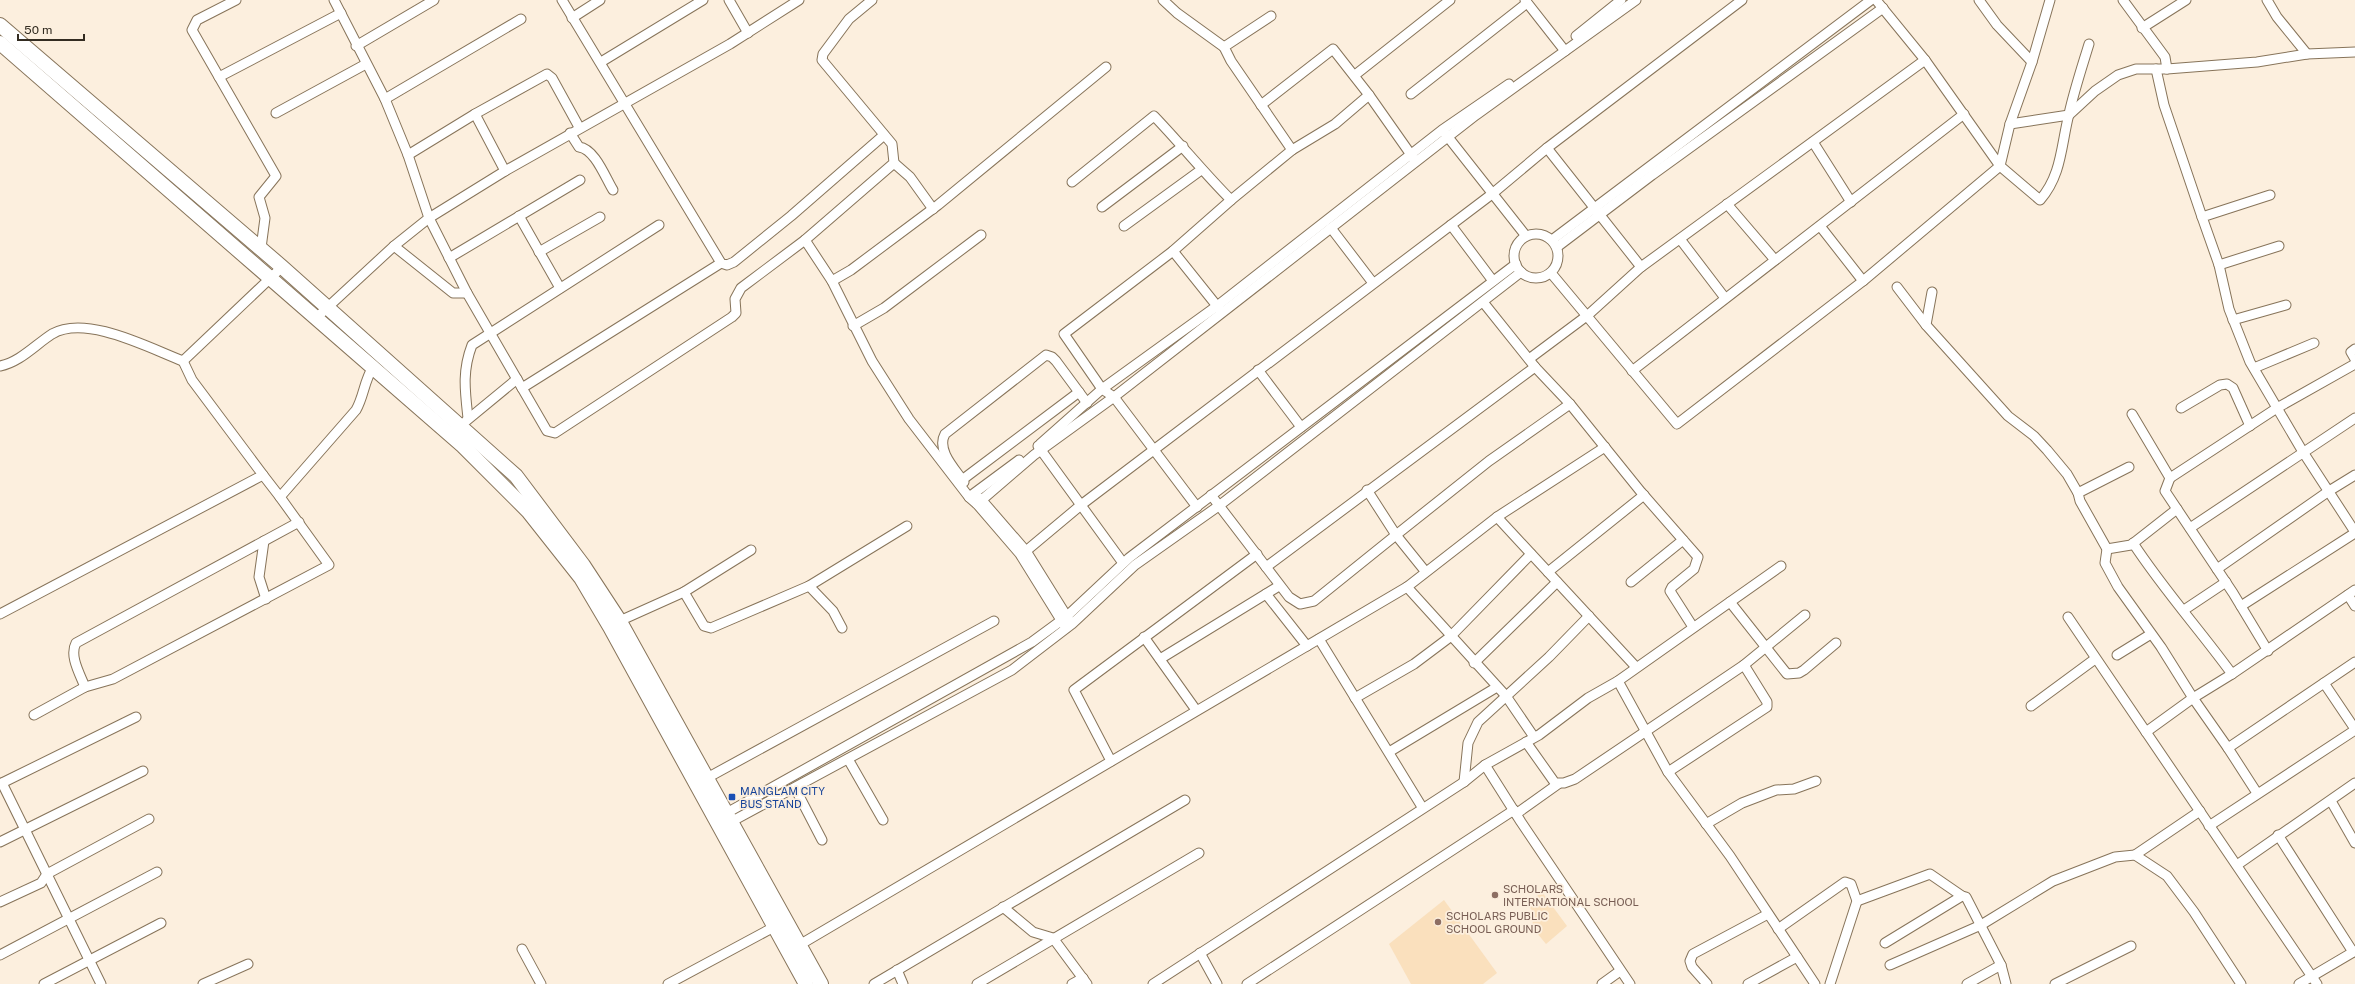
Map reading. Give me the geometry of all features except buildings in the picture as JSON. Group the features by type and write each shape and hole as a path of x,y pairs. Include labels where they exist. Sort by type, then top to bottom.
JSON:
{"main road":[{"path":"0,25 10,45 270,280 373,367 463,446 528,511 581,578 614,624 707,778 723,821 774,927 794,948 821,984"},
{"path":"10,45 261,248 327,308 465,422 516,476 583,565 614,624 794,948 806,984"}],"street":[{"path":"236,0 197,20 192,30 276,176 259,197 265,218 261,248"},
{"path":"356,46 434,0"},
{"path":"562,0 601,62 721,263 727,265 734,262 791,216 884,135"},
{"path":"572,18 600,0"},
{"path":"601,62 703,0"},
{"path":"729,0 748,33"},
{"path":"315,319 394,246 430,218 579,127 625,103 748,33 799,0"},
{"path":"872,0 849,19 822,54 822,60 892,144 894,163 910,178 933,209"},
{"path":"1163,0 1177,13 1224,47 1231,61 1292,150"},
{"path":"1355,75 1450,0"},
{"path":"1563,49 1621,0"},
{"path":"975,498 1039,448 1114,397 1220,310 1445,133 1563,49 1636,0"},
{"path":"1026,551 1081,505 1492,194 1547,148 1742,0"},
{"path":"1555,244 1871,0"},
{"path":"1876,0 1925,60 2000,166 2040,200 2048,190 2058,171 2069,114 2089,44"},
{"path":"1551,273 1588,315 1632,371 1677,424 1863,281 2000,166 2010,124 2032,62 2050,0"},
{"path":"2123,0 2142,28 2165,57 2167,69"},
{"path":"2142,28 2186,0"},
{"path":"2267,0 2277,17 2307,54"},
{"path":"336,1 356,46 385,99 408,155 430,218 467,293 547,431 555,433 732,317 736,313 736,300 741,288 805,240 894,163"},
{"path":"1411,94 1526,1 1563,49"},
{"path":"1981,1 1997,26 2032,62"},
{"path":"1597,211 1883,8"},
{"path":"219,77 341,13"},
{"path":"1224,47 1271,16"},
{"path":"385,99 521,19"},
{"path":"1261,105 1333,49 1355,75 1413,158"},
{"path":"2010,124 2069,114 2095,91 2118,75 2136,69 2167,69 2257,62 2307,54 2355,52"},
{"path":"1529,359 1588,315 1641,267 1925,60"},
{"path":"276,113 366,64"},
{"path":"832,281 857,266 933,209 1106,67"},
{"path":"2156,69 2164,105 2219,265 2233,320 2254,368 2303,452 2355,533 2241,606"},
{"path":"408,155 475,114 547,74 552,78 579,127"},
{"path":"1197,507 1114,397 1102,390 1064,334 1173,250 1292,150 1335,124 1369,95"},
{"path":"475,114 505,171"},
{"path":"1632,371 1964,114"},
{"path":"1072,182 1154,116 1183,146 1200,170 1231,200"},
{"path":"570,133 579,147 584,148 590,153 613,190"},
{"path":"1445,133 1526,236"},
{"path":"1813,142 1851,202"},
{"path":"1102,207 1183,146"},
{"path":"1547,148 1641,267"},
{"path":"1039,448 1102,390 1220,310 1331,228 1413,158"},
{"path":"1124,226 1200,170"},
{"path":"450,258 580,180"},
{"path":"2202,217 2270,195"},
{"path":"1727,204 1775,260"},
{"path":"519,216 560,288"},
{"path":"539,252 600,217"},
{"path":"465,422 464,382 466,362 472,345 658,225"},
{"path":"1451,225 1493,281"},
{"path":"1820,226 1863,281"},
{"path":"1331,228 1373,283"},
{"path":"1540,234 1555,244 1558,261 1551,273 1536,278 1521,272 1516,264 1515,248 1526,236 1540,234"},
{"path":"853,326 884,308 981,235"},
{"path":"1680,239 1725,298"},
{"path":"805,240 832,281 853,326 872,361 909,419 1020,554 1066,622"},
{"path":"394,246 453,293 467,293"},
{"path":"2219,265 2279,246"},
{"path":"1173,250 1220,310"},
{"path":"522,388 721,263"},
{"path":"723,821 1066,622 1123,563 1301,426 1516,264"},
{"path":"183,361 270,280 282,266"},
{"path":"723,821 795,788 1012,670 1066,622 1135,565 1220,505 1521,272"},
{"path":"1897,288 1926,325 2008,416 2034,436 2067,474 2078,493 2080,501 2107,549"},
{"path":"1926,325 1932,292"},
{"path":"1483,302 1529,359 1570,404 1644,495 1698,557 1697,565 1672,587 1670,591 1693,628"},
{"path":"2233,320 2286,304"},
{"path":"0,366 11,364 53,334 80,327 98,329 183,361 192,380 330,565 113,679 85,688 34,715"},
{"path":"2254,368 2314,343"},
{"path":"2355,349 2351,352 2355,359"},
{"path":"1066,622 1026,551 975,498 942,448 942,441 945,434 1046,355 1052,357 1056,361 1087,403"},
{"path":"2268,651 2226,582 2165,491 2170,478 2277,408 2355,364"},
{"path":"1266,567 1367,490 1535,366"},
{"path":"280,497 356,410 361,400 364,381 373,367"},
{"path":"1258,370 1301,426"},
{"path":"465,422 517,378"},
{"path":"2181,408 2220,385 2227,384 2233,388 2250,426"},
{"path":"962,480 1079,392"},
{"path":"1211,495 1257,554 1278,586 1295,602 1307,604 1489,461 1570,404"},
{"path":"2132,414 2170,478"},
{"path":"2190,528 2355,418"},
{"path":"794,948 1408,586 1425,571 1497,517 1605,447"},
{"path":"1039,448 1123,563"},
{"path":"2078,493 2129,467"},
{"path":"0,614 263,475"},
{"path":"2217,569 2329,491 2355,475"},
{"path":"1367,490 1396,535 1425,571"},
{"path":"1548,572 1644,495"},
{"path":"2107,549 2134,542 2177,509"},
{"path":"1497,517 1636,667"},
{"path":"85,688 73,655 73,649 76,644 299,522"},
{"path":"684,592 704,626 711,628 809,586 907,526"},
{"path":"1631,582 1683,540"},
{"path":"264,541 259,577 266,599"},
{"path":"2134,542 2154,575 2184,610 2232,674"},
{"path":"2107,549 2104,556 2108,569 2118,587 2257,793"},
{"path":"614,624 684,592 751,550"},
{"path":"1111,761 1074,690 1257,554"},
{"path":"1355,698 1414,664 1450,637 1531,554"},
{"path":"1153,984 1422,807 1464,782 1485,765 1530,740 1588,698 1618,681 1781,566"},
{"path":"1474,663 1557,582"},
{"path":"2184,610 2226,582"},
{"path":"809,586 833,611 842,628"},
{"path":"1160,659 1278,586"},
{"path":"1408,586 1450,637 1506,696 1552,780 1558,784"},
{"path":"2146,732 2193,698 2268,651 2352,593 2355,606"},
{"path":"1266,594 1307,646"},
{"path":"1730,602 1766,646 1781,669 1787,674 1804,670 1836,643"},
{"path":"1247,984 1558,784 1582,775 1645,730 1744,665 1805,614"},
{"path":"1464,782 1468,743 1478,722 1550,657 1589,616"},
{"path":"2068,617 2095,659 2315,980"},
{"path":"707,778 994,621"},
{"path":"2117,655 2151,634"},
{"path":"1144,637 1196,710"},
{"path":"1319,639 1422,807"},
{"path":"2031,706 2095,659"},
{"path":"2228,748 2355,662"},
{"path":"1668,772 1767,707 1767,702 1744,665"},
{"path":"1618,681 1668,772 1706,824 1815,984"},
{"path":"2209,826 2355,729 2324,683"},
{"path":"1389,752 1497,687"},
{"path":"101,984 69,917 1,784 136,717"},
{"path":"848,759 883,820"},
{"path":"1485,765 1630,984"},
{"path":"0,842 143,771"},
{"path":"1706,824 1742,803 1776,790 1794,789 1816,781"},
{"path":"2236,866 2278,835 2331,801 2355,783"},
{"path":"795,788 822,840"},
{"path":"874,984 1185,800"},
{"path":"2331,801 2355,843"},
{"path":"1890,966 1981,925 2053,881 2115,857 2135,855 2200,811"},
{"path":"0,902 41,883 47,874 149,819"},
{"path":"2278,835 2354,951 2315,980 2299,984"},
{"path":"977,984 1199,853"},
{"path":"2135,855 2167,876 2194,912 2241,984"},
{"path":"0,954 157,872"},
{"path":"1857,900 1930,874 1962,896 1966,897 1971,904 2001,965 2006,984"},
{"path":"1778,929 1845,882 1851,884 1857,900 1830,984"},
{"path":"1885,943 1950,901 1962,896"},
{"path":"1003,907 1032,932 1053,938 1085,981 1072,984"},
{"path":"1707,984 1692,967 1690,961 1693,954 1768,914"},
{"path":"44,984 161,924"},
{"path":"668,984 774,927"},
{"path":"2055,984 2131,946"},
{"path":"522,949 541,984"},
{"path":"1200,953 1217,984"},
{"path":"1748,984 1797,957"},
{"path":"203,984 248,964"},
{"path":"1968,984 2001,965"},
{"path":"897,970 903,984"},
{"path":"1602,984 1620,971"}],"shaded area":[{"path":"1542,892 1567,926 1546,944 1532,927 1534,913 1527,904"},
{"name":"SCHOLARS PUBLIC SCHOOL GROUND","path":"1444,900 1497,973 1483,984 1411,984 1389,944"}],"place":[{"name":"MANGLAM CITY BUS STAND","path":"732,797"},
{"name":"SCHOLARS INTERNATIONAL SCHOOL","path":"1495,895"},
{"name":"SCHOLARS PUBLIC SCHOOL GROUND","path":"1438,922"}]}
